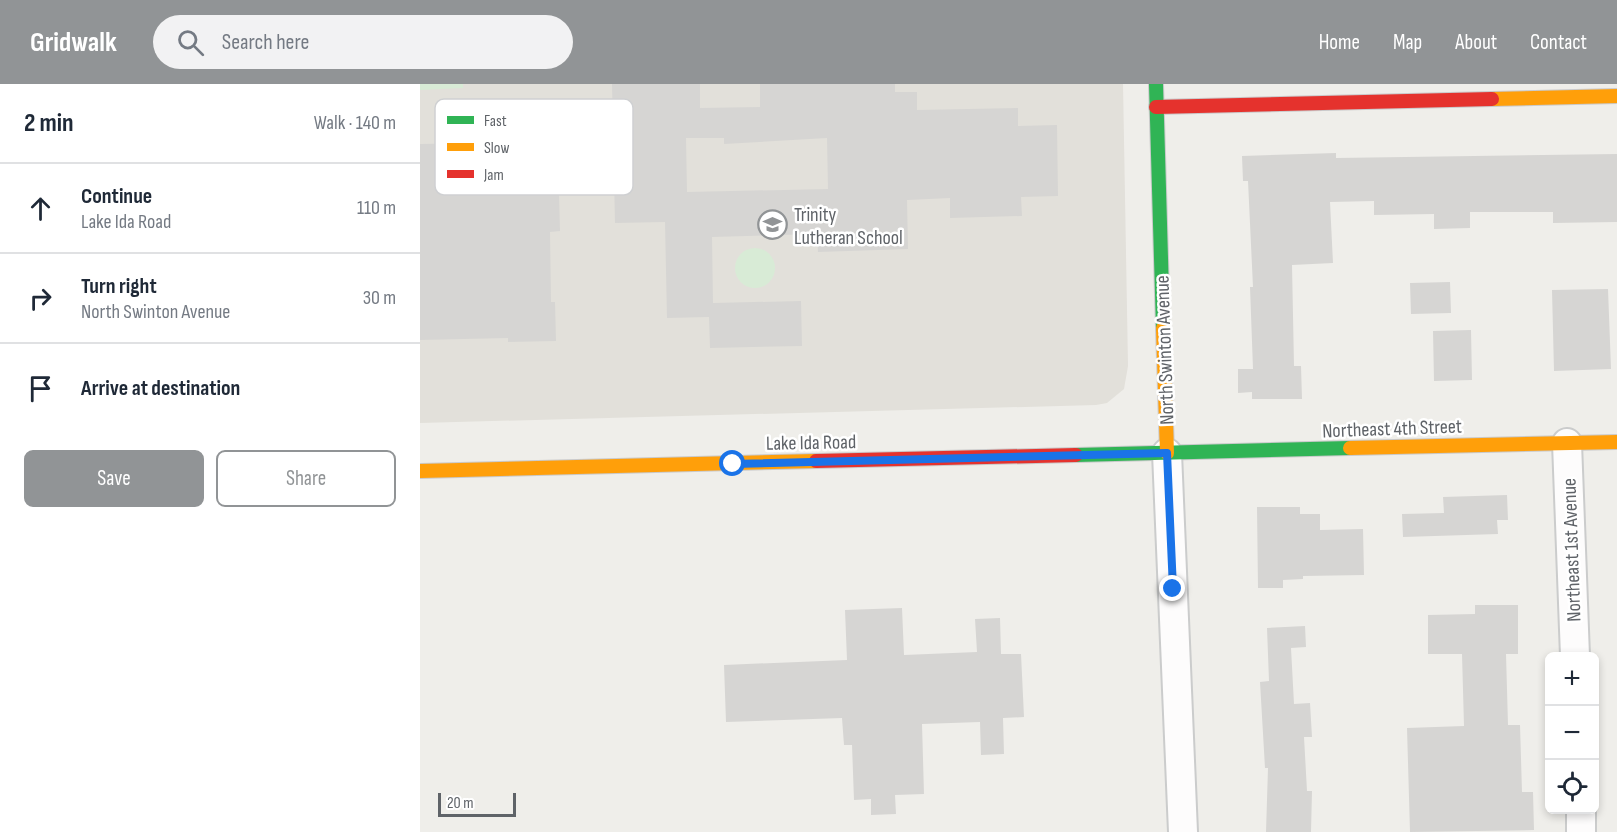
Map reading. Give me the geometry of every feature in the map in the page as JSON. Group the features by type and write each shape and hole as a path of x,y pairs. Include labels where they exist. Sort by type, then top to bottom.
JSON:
{"street":[{"name":"North Swinton Avenue","path":"1156,84 1167,453 1183,832"},
{"path":"1156,107 1617,96"},
{"name":"Northeast 4th Street","path":"1167,453 1617,442"},
{"name":"Northeast 1st Avenue","path":"1567,443 1575,652"},
{"name":"Lake Ida Road","path":"420,471 1167,453"},
{"path":"1581,814 1581,832"}],"shaded area":[{"name":"Trinity Lutheran School","path":"420,84 1123,84 1128,366 1124,389 1107,403 420,423"}],"green space":[{"path":"420,84 463,84 463,88 420,90"},
{"path":"755,248 763,249 769,254 774,260 774,276 769,282 763,287 755,288 747,287 741,282 736,276 735,268 736,260 741,254 747,249"}],"building":[{"path":"612,84 700,84 700,108 760,107 760,84 895,84 895,92 917,92 917,110 1018,108 1018,126 1057,125 1058,196 1021,197 1022,216 950,218 950,198 907,200 908,249 818,252 817,234 712,237 713,303 801,301 802,346 710,348 709,317 667,318 665,222 615,223 614,195 633,195 633,99 612,99","holes":["686,138 724,138 724,144 827,138 828,189 687,192"]},
{"path":"420,144 435,144 435,195 559,195 560,231 550,232 551,302 555,302 556,341 508,342 508,338 420,340"},
{"path":"1336,153 1336,158 1617,154 1617,222 1553,223 1553,212 1470,212 1470,228 1434,229 1434,214 1374,215 1374,201 1330,202 1333,263 1292,265 1294,366 1301,366 1302,399 1252,399 1252,392 1238,393 1238,369 1253,369 1250,287 1253,287 1248,181 1243,181 1242,156"},
{"path":"1450,282 1451,313 1411,314 1410,283"},
{"path":"1608,289 1611,369 1554,371 1552,290"},
{"path":"1471,330 1472,380 1434,381 1433,331"},
{"path":"1507,495 1508,520 1497,520 1498,534 1403,537 1402,514 1444,513 1443,497"},
{"path":"1257,507 1300,507 1300,514 1320,514 1320,530 1363,529 1364,575 1303,576 1303,579 1283,580 1283,588 1258,588"},
{"path":"1475,605 1518,605 1518,654 1506,654 1508,725 1520,725 1522,792 1533,792 1534,830 1410,832 1407,728 1464,726 1462,654 1428,654 1428,615 1475,614"},
{"path":"902,608 904,655 977,652 975,619 1000,618 1001,654 1021,654 1024,717 1003,718 1004,754 981,755 980,722 922,724 924,794 895,795 896,814 871,815 871,799 854,800 852,745 844,745 842,718 726,722 724,665 847,660 845,610"},
{"path":"1305,626 1306,647 1291,648 1294,704 1310,703 1312,737 1304,737 1307,791 1312,791 1311,832 1266,832 1268,768 1265,768 1260,682 1269,681 1267,628"}],"traffic: fast":[{"path":"1156,84 1163,328"},
{"path":"1076,455 1350,448"}],"traffic: slow":[{"path":"1492,99 1617,96"},
{"path":"1163,328 1167,453"},
{"path":"1350,448 1617,442"},
{"path":"420,471 816,461"}],"traffic: jam":[{"path":"1156,107 1492,99"},
{"path":"816,461 1076,455"}],"place":[{"name":"Trinity Lutheran School","path":"773,225"}],"route":[{"path":"733,464 1167,453 1173,589"}]}
